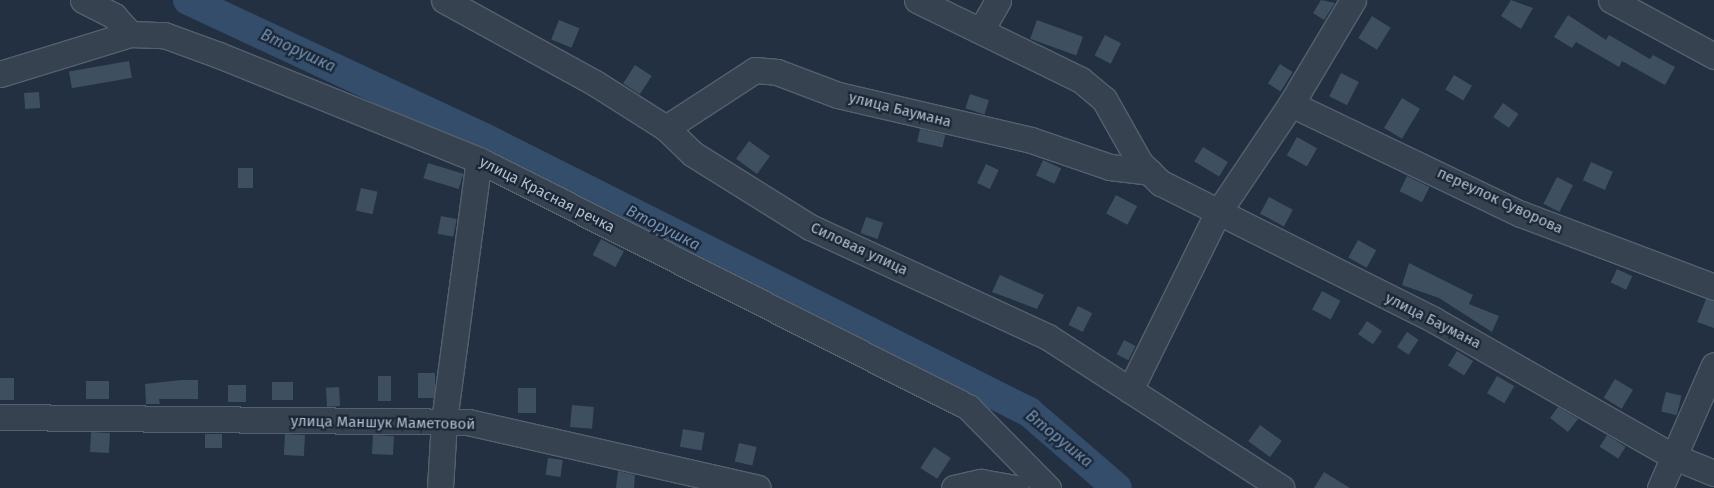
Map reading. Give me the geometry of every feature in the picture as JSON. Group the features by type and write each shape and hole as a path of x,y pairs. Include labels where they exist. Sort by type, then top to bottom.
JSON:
{"street":[{"path":"83,0 114,16 130,34"},
{"name":"Силовая улица","path":"444,0 527,43 666,128 693,154 810,227 1048,337 1281,488"},
{"name":"улица Баумана","path":"917,0 1081,80 1104,99 1140,163 1150,172 1217,214 1442,324 1672,456 1714,473"},
{"path":"981,30 998,0"},
{"path":"1130,390 1217,214 1291,104 1353,0"},
{"path":"1611,0 1714,56"},
{"name":"улица Красная речка","path":"0,74 130,34 164,35 479,160 968,408 1048,488"},
{"name":"улица Баумана","path":"666,128 755,70 777,72 838,95 1031,140 1110,167 1150,172"},
{"name":"переулок Суворова","path":"1291,104 1521,214 1714,287"},
{"path":"440,488 444,421 479,160"},
{"path":"1660,488 1672,456 1714,365"},
{"name":"улица Маншук Маметовой","path":"0,417 444,421 526,432 758,488"},
{"path":"954,488 981,482 1015,488"}],"building":[{"path":"1321,0 1335,3 1324,20 1313,13"},
{"path":"1511,0 1533,8 1521,29 1501,16"},
{"path":"1568,15 1606,40 1609,35 1650,59 1653,55 1675,67 1665,85 1622,61 1619,67 1576,42 1572,48 1554,37"},
{"path":"1372,16 1391,28 1377,50 1358,38"},
{"path":"559,20 579,28 572,48 551,39"},
{"path":"1037,20 1083,37 1076,56 1030,39"},
{"path":"1105,35 1121,43 1111,64 1095,55"},
{"path":"129,61 132,78 72,88 69,72"},
{"path":"1280,64 1293,72 1281,91 1268,84"},
{"path":"635,65 652,76 640,94 623,83"},
{"path":"1341,73 1359,82 1347,105 1329,96"},
{"path":"1454,75 1472,86 1463,100 1445,90"},
{"path":"39,92 40,108 25,109 24,93"},
{"path":"970,94 989,100 984,114 965,108"},
{"path":"1402,98 1420,109 1402,139 1384,128"},
{"path":"1503,103 1519,114 1509,128 1493,117"},
{"path":"920,129 945,135 942,148 917,142"},
{"path":"1297,137 1317,148 1307,167 1287,155"},
{"path":"749,141 770,156 757,174 736,159"},
{"path":"1203,147 1228,162 1219,177 1194,162"},
{"path":"1043,160 1061,168 1054,184 1036,176"},
{"path":"1591,162 1613,172 1605,190 1583,180"},
{"path":"428,163 463,174 459,189 423,178"},
{"path":"986,164 999,170 990,189 977,183"},
{"path":"238,168 253,168 253,188 238,188"},
{"path":"1407,176 1429,187 1422,202 1400,191"},
{"path":"1557,177 1573,185 1559,212 1543,204"},
{"path":"361,188 378,192 372,214 356,210"},
{"path":"1116,195 1137,206 1127,225 1106,214"},
{"path":"1269,197 1293,210 1284,226 1260,214"},
{"path":"441,216 457,219 453,237 438,234"},
{"path":"866,217 883,223 877,239 860,233"},
{"path":"601,239 624,251 616,267 593,255"},
{"path":"1358,240 1376,250 1367,268 1348,257"},
{"path":"1409,263 1473,295 1469,304 1499,316 1492,332 1439,298 1402,285"},
{"path":"1617,269 1632,276 1626,290 1611,283"},
{"path":"1000,275 1044,295 1037,309 992,292"},
{"path":"1322,291 1341,301 1331,319 1312,310"},
{"path":"1706,299 1714,301 1714,328 1697,322"},
{"path":"1078,306 1092,313 1083,332 1068,325"},
{"path":"1367,321 1382,331 1373,344 1358,334"},
{"path":"1407,332 1419,340 1409,355 1397,347"},
{"path":"1124,340 1136,346 1128,360 1117,354"},
{"path":"1457,351 1473,361 1464,375 1448,365"},
{"path":"418,373 435,373 435,398 418,398"},
{"path":"378,376 391,376 391,401 378,401"},
{"path":"1497,376 1514,386 1504,403 1487,393"},
{"path":"0,378 14,378 14,400 0,400"},
{"path":"1615,379 1633,390 1622,409 1604,398"},
{"path":"198,380 198,399 159,399 160,404 146,404 145,384"},
{"path":"86,381 109,381 109,399 86,399"},
{"path":"272,382 293,382 293,400 272,400"},
{"path":"228,385 246,385 246,402 228,402"},
{"path":"339,387 340,406 327,407 326,388"},
{"path":"518,388 536,388 536,413 518,413"},
{"path":"1666,392 1682,396 1677,415 1661,411"},
{"path":"572,405 594,407 592,429 570,427"},
{"path":"1558,407 1578,419 1568,432 1550,418"},
{"path":"1260,425 1282,441 1270,457 1248,441"},
{"path":"683,429 705,433 702,451 680,447"},
{"path":"91,432 110,433 109,453 90,452"},
{"path":"205,434 222,434 222,448 205,448"},
{"path":"285,434 305,435 304,456 284,455"},
{"path":"373,435 394,436 393,455 372,454"},
{"path":"1607,435 1626,447 1618,459 1600,447"},
{"path":"739,443 757,447 752,466 735,462"},
{"path":"934,447 951,458 937,479 920,468"},
{"path":"548,458 563,460 560,477 546,475"},
{"path":"618,471 635,475 634,488 616,488"},
{"path":"1324,472 1350,488 1314,488"}],"waterway":[{"name":"Вторушка","path":"188,0 484,138 1029,412 1117,488"}]}
